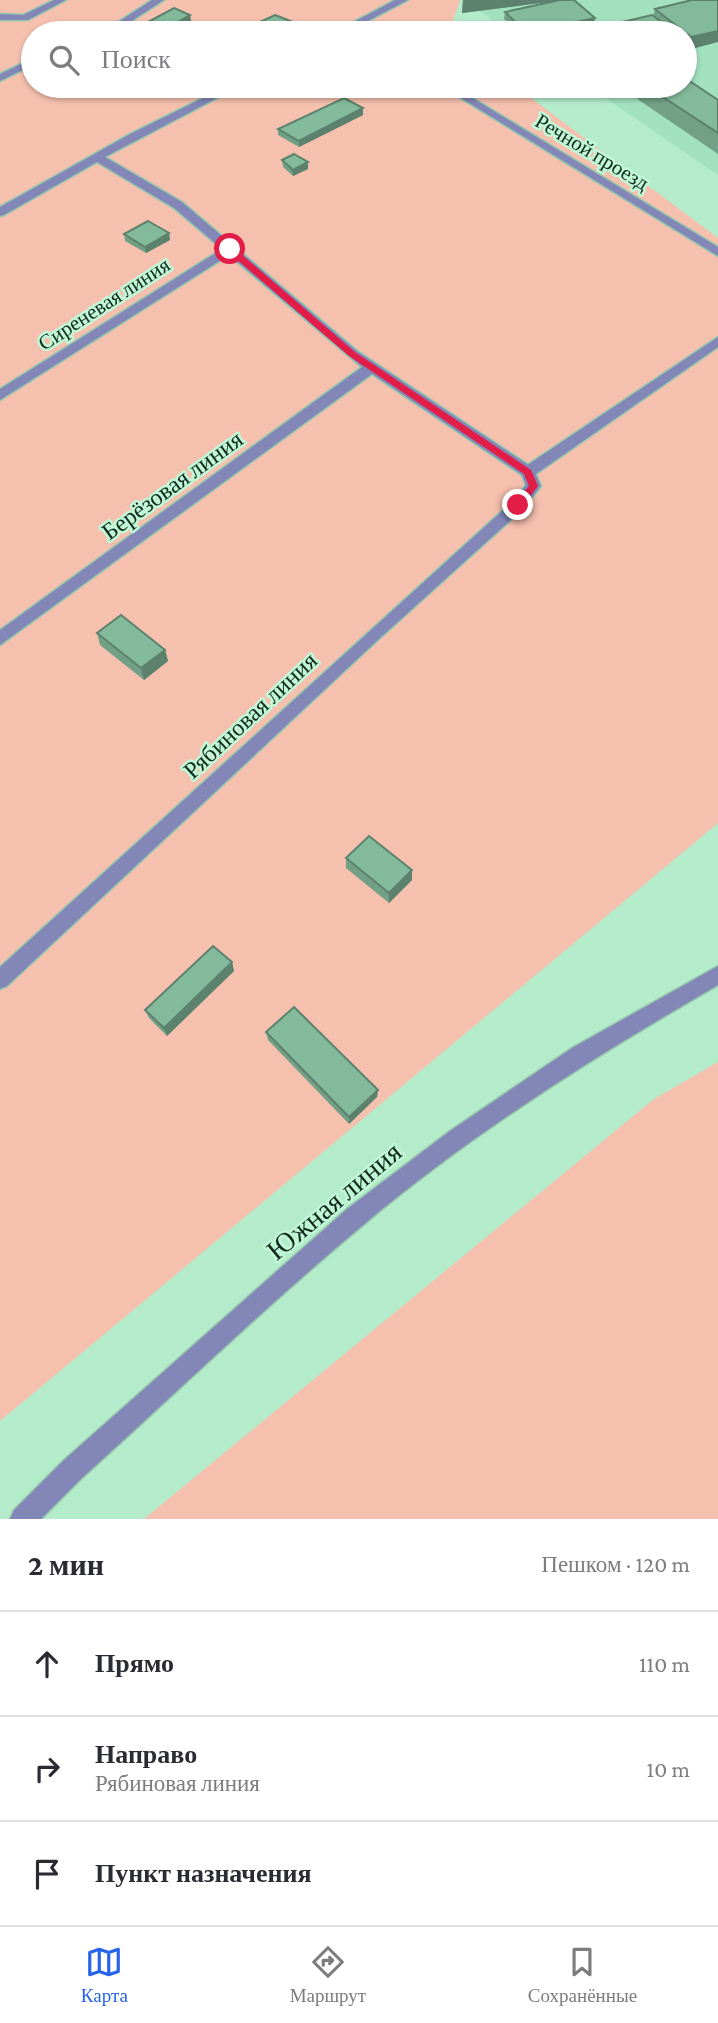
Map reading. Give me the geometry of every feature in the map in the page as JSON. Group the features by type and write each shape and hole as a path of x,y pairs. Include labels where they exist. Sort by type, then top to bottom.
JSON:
{"street":[{"path":"0,17 23,19 61,0"},
{"path":"125,21 159,0"},
{"path":"369,21 403,0"},
{"path":"0,78 21,67"},
{"path":"0,212 97,157 212,98"},
{"name":"Речной проезд","path":"466,98 718,252"},
{"path":"97,157 178,205 352,354 531,479"},
{"name":"Сиреневая линия","path":"0,395 230,249"},
{"name":"Рябиновая линия","path":"0,980 374,634 518,505 531,479 718,341"},
{"name":"Берёзовая линия","path":"0,639 372,367"},
{"name":"Южная линия","path":"23,1519 73,1469 355,1217 458,1139 579,1055 718,975"}],"shaded area":[{"path":"0,0 460,0 453,21 21,21 21,98 531,98 718,238 718,823 0,1421"},
{"path":"569,0 718,0 718,175 606,98 697,98 697,21 494,21 478,10"},
{"path":"718,1062 718,1519 144,1519 654,1099"}],"building":[{"path":"560,0 574,0 595,18 581,21 514,21 505,12"},
{"path":"692,0 718,0 718,31 697,36 697,21 670,21 655,9"},
{"path":"174,8 190,15 179,21 150,21"},
{"path":"275,15 290,21 262,21"},
{"path":"652,15 660,21 626,21"},
{"path":"697,86 718,100 718,133 664,98 697,98"},
{"path":"344,98 363,108 299,141 278,129"},
{"path":"294,154 308,162 293,170 282,160"},
{"path":"148,221 169,233 145,247 124,234"},
{"path":"121,615 165,650 141,668 97,633"},
{"path":"369,836 412,870 389,893 346,858"},
{"path":"213,946 232,962 164,1028 145,1010"},
{"path":"294,1007 378,1090 349,1117 266,1032"}],"route":[{"path":"230,249 251,270 352,354 528,472 534,486 518,505"}]}
